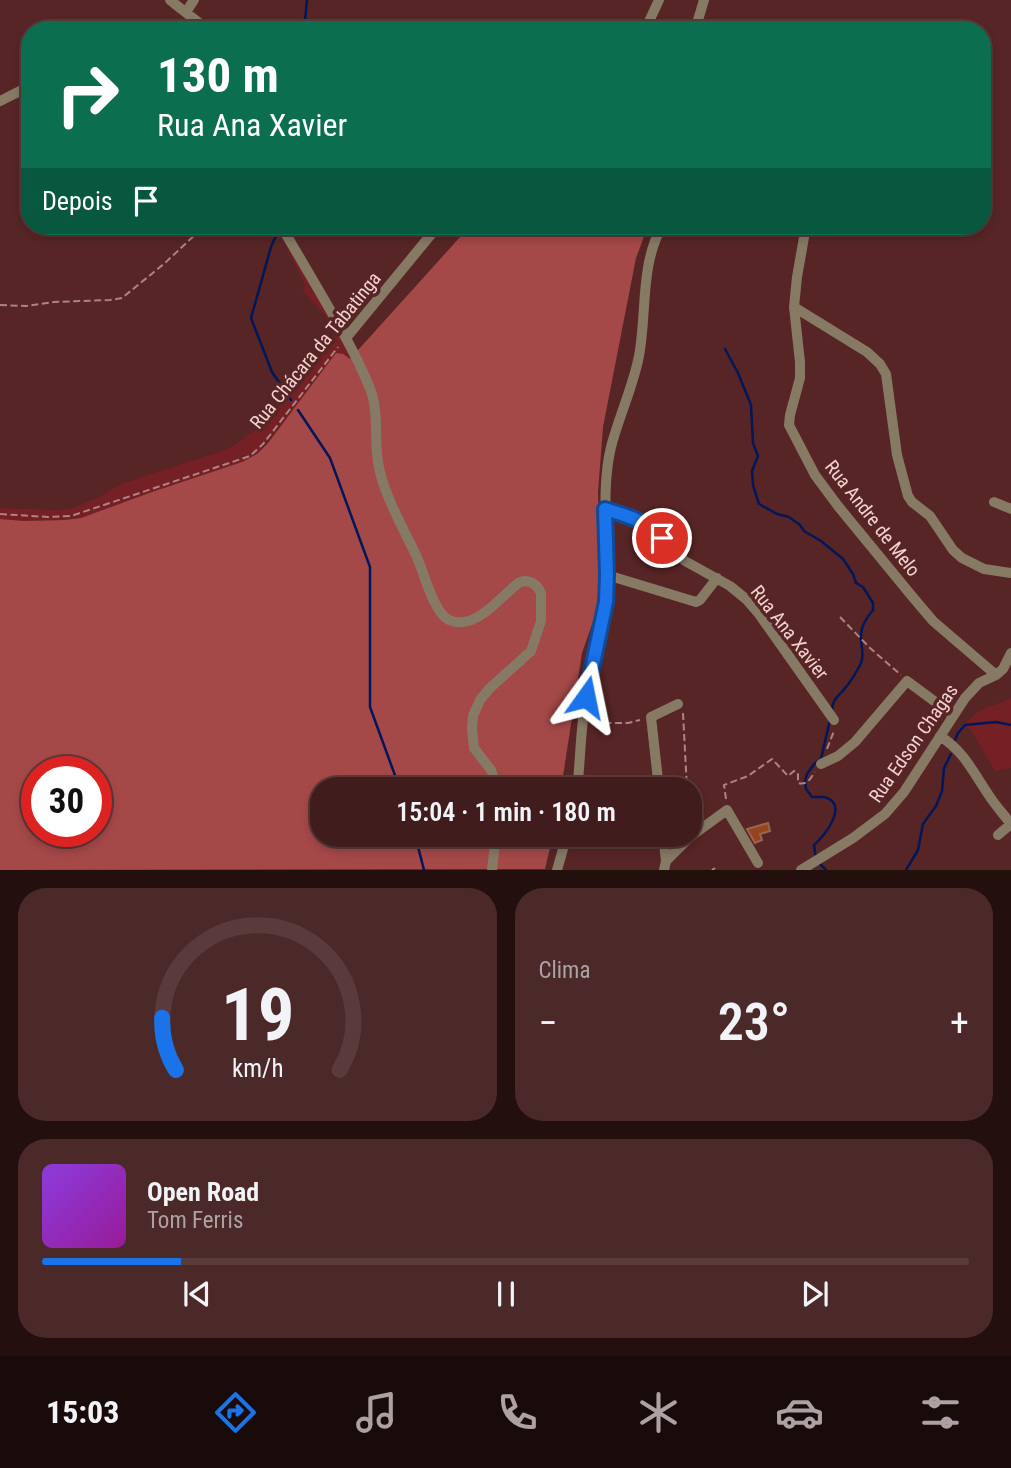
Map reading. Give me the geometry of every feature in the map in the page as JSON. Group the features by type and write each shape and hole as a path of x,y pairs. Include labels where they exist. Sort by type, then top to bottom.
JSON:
{"street":[{"path":"170,0 197,21"},
{"path":"186,12 194,0"},
{"path":"649,21 659,0"},
{"path":"698,21 704,0"},
{"path":"0,101 21,90"},
{"path":"286,235 360,367 375,405 377,451 382,479 443,616 460,622 470,621 523,581 533,583 541,593 541,621 531,651 490,688 473,716 474,748 493,777"},
{"name":"Rua Chácara da Tabatinga","path":"346,338 431,235"},
{"path":"578,777 582,721 604,615 607,575 605,509 611,448 640,352 648,265 657,235"},
{"name":"Rua Andre de Melo","path":"804,235 794,307 801,371 789,423 815,475 838,506 933,621 996,675"},
{"path":"794,307 867,352 883,367 897,455 904,486 912,502 930,516 953,550 962,558 984,569 1011,573"},
{"path":"994,502 1011,509"},
{"name":"Rua Ana Xavier","path":"605,509 639,519 685,561 730,586 752,606 832,718"},
{"path":"607,575 696,602 717,578"},
{"name":"Rua Edson Chagas","path":"801,870 853,838 885,814 904,792 953,715 974,688 996,675 1005,666 1011,653"},
{"path":"821,764 838,756 855,742 906,681 953,715"},
{"path":"658,777 651,717 678,704"},
{"path":"940,736 951,743 965,759 1011,824 998,835"},
{"path":"665,865 690,837 727,810 758,863"},
{"path":"492,870 495,847"},
{"path":"557,870 564,847"},
{"path":"665,849 665,865"}],"path":[{"path":"0,305 26,306 122,298 195,235"},
{"name":"Rua Chácara da Tabatinga","path":"0,514 71,516 250,456 263,444 346,338"},
{"path":"840,617 906,681"},
{"path":"678,704 682,706 686,777"},
{"path":"582,721 628,723 651,717"},
{"path":"727,810 724,785 748,776 772,759 788,776 794,771 798,774 798,783 804,784"},
{"path":"653,847 665,849"}],"shaded area":[{"path":"281,235 356,359 290,414 257,454 242,462 81,518 24,521 0,519 0,508 70,509 100,497 120,484 226,450 261,426 335,339 331,324 303,290 305,285"},
{"path":"462,235 645,235 636,258 603,427 598,492 600,576 596,613 582,653 563,777 310,777 310,847 550,847 545,869 0,870 0,519 24,521 81,518 242,462 257,454 268,443 336,353 350,359"},
{"path":"1011,698 1011,768 995,771 971,730 965,725 981,710"}],"building":[{"path":"768,823 770,831 760,834 762,840 755,843 747,829"}],"waterway":[{"path":"305,21 307,0"},
{"path":"276,235 251,318 272,372 291,400"},
{"path":"725,349 751,405 753,443 758,456 752,471 753,485 759,504 789,517 843,559 856,583 863,587 873,603 873,610 861,631 861,663 835,700 832,710"},
{"path":"298,410 330,458 370,567 370,707 396,777"},
{"path":"816,858 814,845 833,820 835,806 831,800 824,797 812,797 806,789 805,781 814,764 821,759 830,720"},
{"path":"955,740 965,725 996,722 1011,725"},
{"path":"906,870 918,850 923,824 936,806 942,791 944,768 951,754"},
{"path":"418,847 424,870"},
{"path":"819,863 826,870"}],"route":[{"path":"586,697 606,602 605,509 639,519 662,538"}]}
